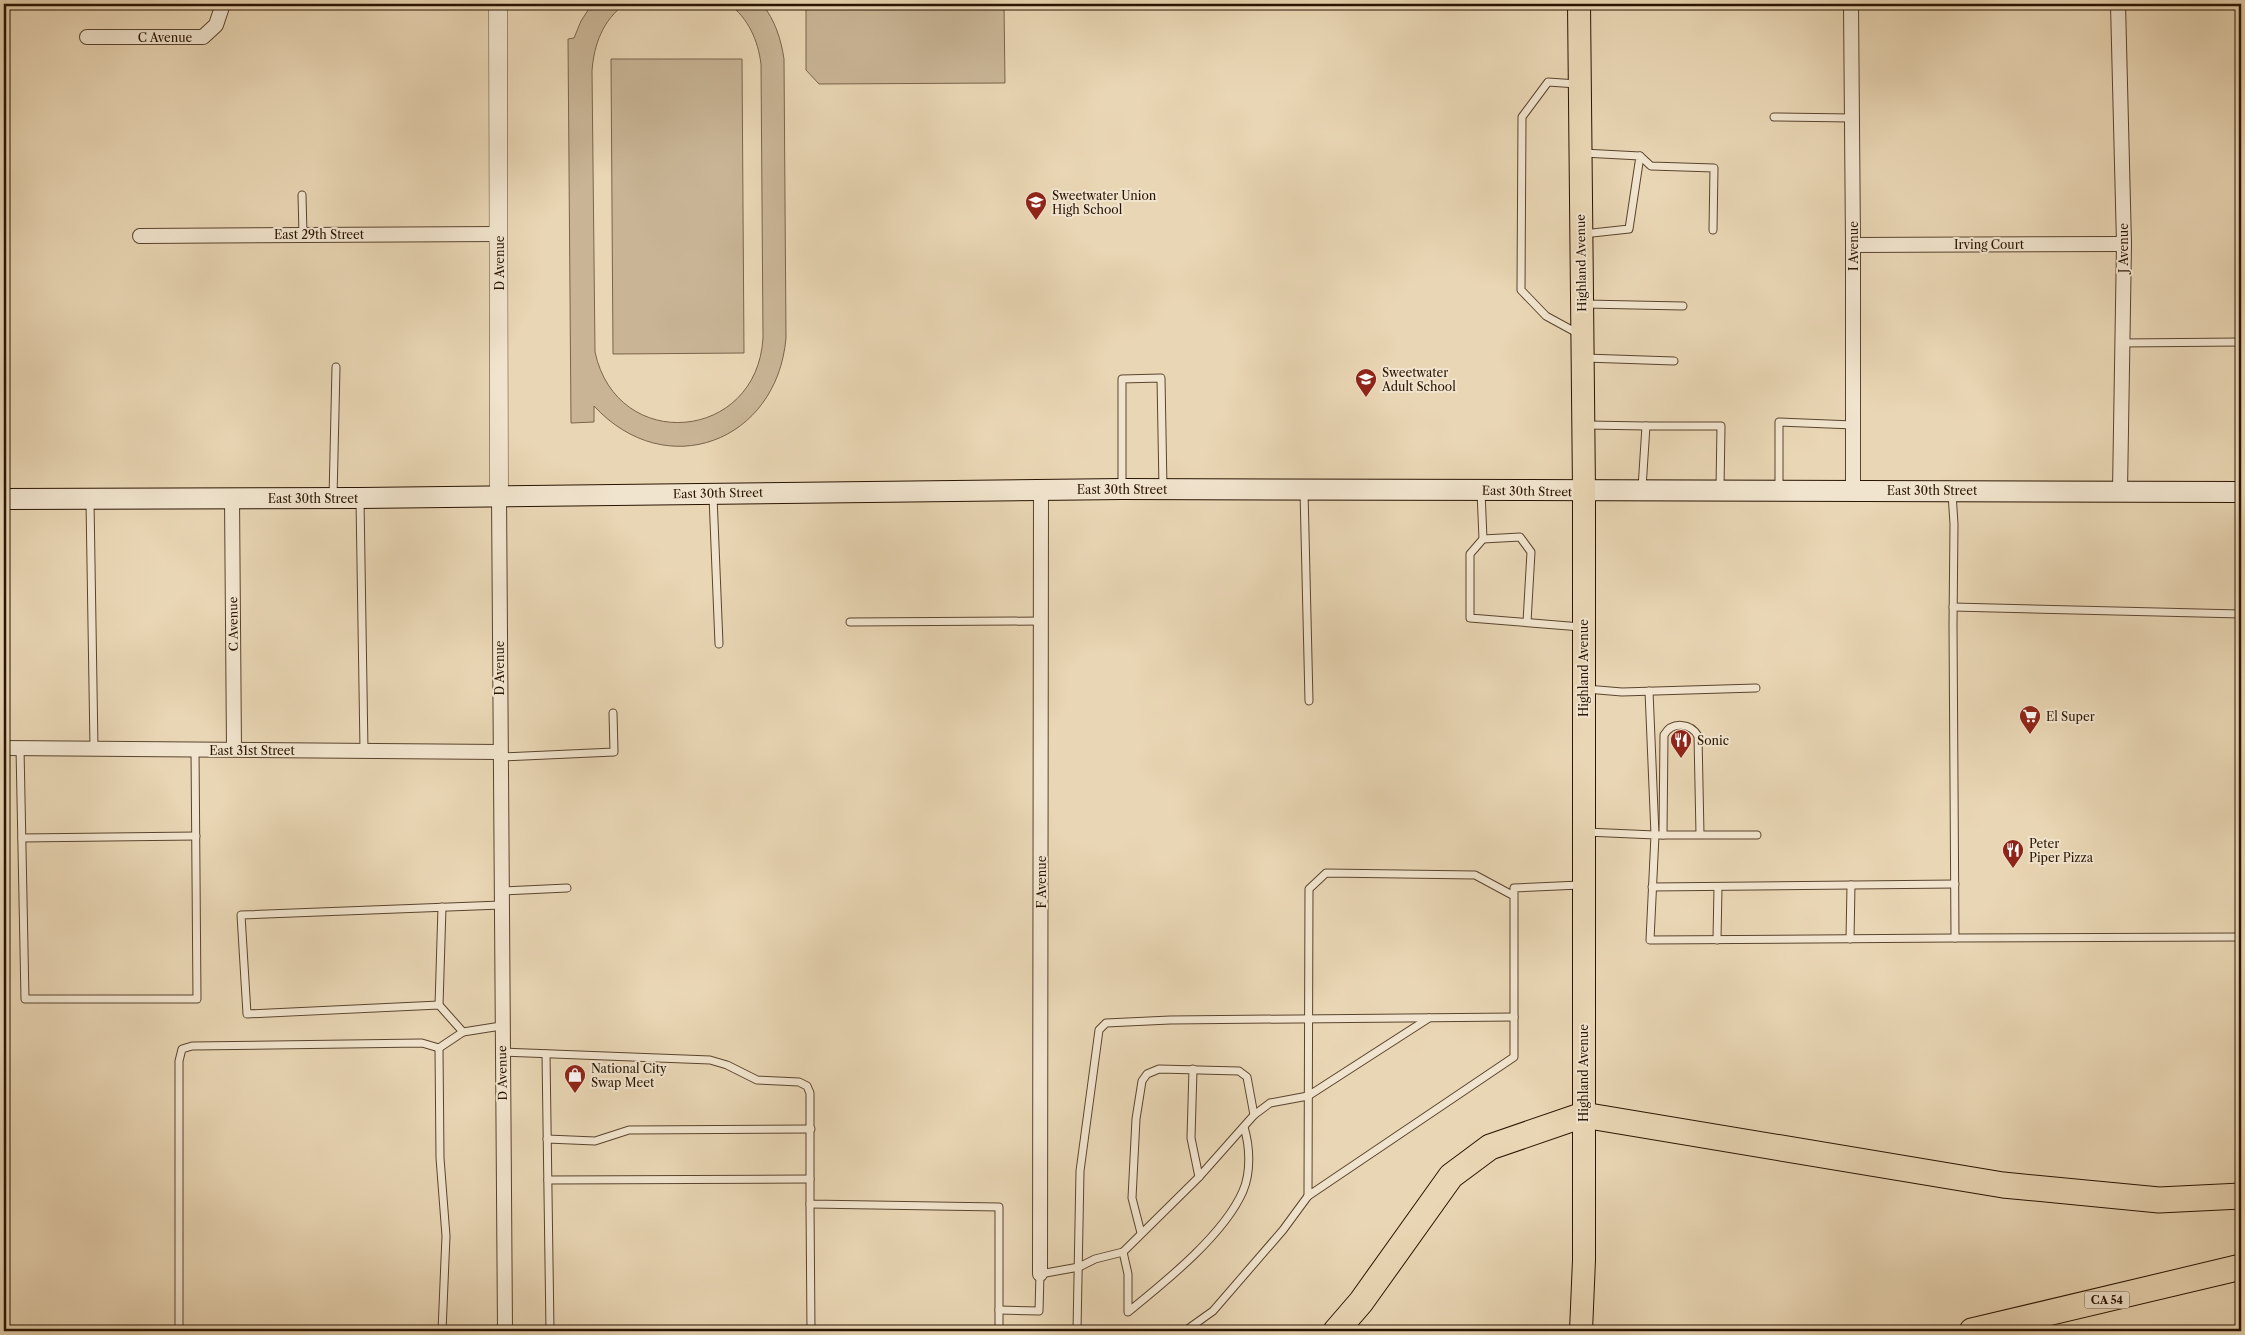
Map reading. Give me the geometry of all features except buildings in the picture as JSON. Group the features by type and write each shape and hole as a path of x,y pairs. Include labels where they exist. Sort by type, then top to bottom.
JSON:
{"highway":[{"path":"1336,1331 1361,1302 1451,1176 1490,1146 1583,1115 2003,1186 2159,1200 2241,1196"},
{"name":"CA 54","path":"1972,1331 2241,1267"}],"main road":[{"name":"Highland Avenue","path":"1579,4 1584,491 1584,1260 1581,1330"},
{"name":"East 30th Street","path":"4,499 360,498 1041,489 1304,488 1584,491 1852,489 2241,492"}],"street":[{"name":"C Avenue","path":"88,37 203,37 216,25 223,4"},
{"name":"D Avenue","path":"498,4 501,1052 504,1331"},
{"name":"I Avenue","path":"1850,4 1853,245 1852,489"},
{"name":"J Avenue","path":"2118,4 2124,244 2120,492"},
{"name":"East 29th Street","path":"140,236 499,234"},
{"name":"Irving Court","path":"1853,245 2124,244"},
{"name":"F Avenue","path":"1040,1274 1041,489"},
{"name":"C Avenue","path":"232,498 234,750"},
{"name":"East 31st Street","path":"4,748 364,750 500,754"}],"lane":[{"path":"1580,85 1548,82 1522,117 1521,290 1546,316 1582,335"},
{"path":"1774,117 1852,118"},
{"path":"1580,152 1640,156 1651,166 1714,168 1713,230"},
{"path":"1581,234 1629,229 1640,156"},
{"path":"302,195 303,234"},
{"path":"1582,304 1683,306"},
{"path":"2122,343 2241,342"},
{"path":"1582,358 1674,361"},
{"path":"333,498 336,367"},
{"path":"1122,489 1122,379 1161,378 1163,489"},
{"path":"1778,490 1779,422 1853,425"},
{"path":"1583,425 1721,426 1720,490"},
{"path":"1642,491 1646,426"},
{"path":"1304,488 1309,701"},
{"path":"1481,490 1483,539 1470,554 1470,618 1584,627"},
{"path":"1952,490 1954,524 1956,938"},
{"path":"713,493 720,644"},
{"path":"90,498 94,748"},
{"path":"360,498 364,750"},
{"path":"1483,539 1520,536 1531,552 1526,622"},
{"path":"1953,607 2241,614"},
{"path":"850,622 1041,621"},
{"path":"1583,689 1649,691 1756,688"},
{"path":"1649,691 1655,835 1650,940 2241,937"},
{"path":"500,754 614,752 613,713"},
{"path":"1664,835 1664,735 1669,728 1678,725 1689,727 1698,736 1700,834"},
{"path":"20,748 25,999 197,999 195,749"},
{"path":"1583,832 1655,835 1757,834"},
{"path":"22,838 196,836"},
{"path":"1308,1196 1309,889 1326,873 1475,875 1514,896"},
{"path":"1652,887 1955,884"},
{"path":"1185,1331 1212,1311 1283,1230 1308,1196 1514,1056 1514,888 1583,885"},
{"path":"1850,938 1852,885"},
{"path":"1717,940 1718,887"},
{"path":"439,1005 247,1014 241,915 442,907 567,888"},
{"path":"442,907 439,1005 463,1032"},
{"path":"999,1310 1039,1311 1040,1274 1079,1267 1095,1259 1123,1252 1199,1177 1254,1115 1270,1103 1308,1096 1430,1017"},
{"path":"1077,1331 1080,1171 1099,1030 1106,1022 1308,1018 1514,1017"},
{"path":"439,1048 463,1032 501,1026"},
{"path":"178,1331 179,1061 182,1049 192,1046 422,1043 439,1048"},
{"path":"439,1048 440,1158 446,1236 442,1331"},
{"path":"501,1052 710,1060 727,1065 757,1080 799,1082 806,1086 810,1093 811,1129 811,1331"},
{"path":"546,1054 550,1331"},
{"path":"1141,1233 1132,1198 1136,1119 1142,1081 1147,1074 1159,1069 1239,1071 1247,1077 1254,1115"},
{"path":"1193,1069 1191,1138 1199,1177"},
{"path":"1123,1252 1128,1274 1128,1312 1162,1285 1226,1221 1243,1190 1247,1172 1249,1154 1244,1127"},
{"path":"547,1139 595,1141 629,1130 811,1129"},
{"path":"548,1180 810,1179"},
{"path":"810,1204 999,1207 999,1331"}],"shaded area":[{"path":"592,4 625,4 611,17 601,33 595,51 592,71 595,352 608,385 630,407 656,420 685,422 713,415 737,398 755,373 763,338 761,64 755,38 751,30 742,16 729,4 762,4 774,23 781,44 784,59 786,338 778,374 762,403 740,426 714,440 684,446 653,443 623,430 594,406 594,422 571,423 568,39 574,38 581,21"},
{"path":"806,4 1004,4 1005,83 819,84 806,70"},
{"path":"611,59 742,59 744,353 613,354"}],"place":[{"name":"Sweetwater Union High School","path":"1036,221"},
{"name":"Sweetwater Adult School","path":"1366,398"},
{"name":"El Super","path":"2030,735"},
{"name":"Sonic","path":"1681,759"},
{"name":"Peter Piper Pizza","path":"2013,869"},
{"name":"National City Swap Meet","path":"575,1094"}]}
